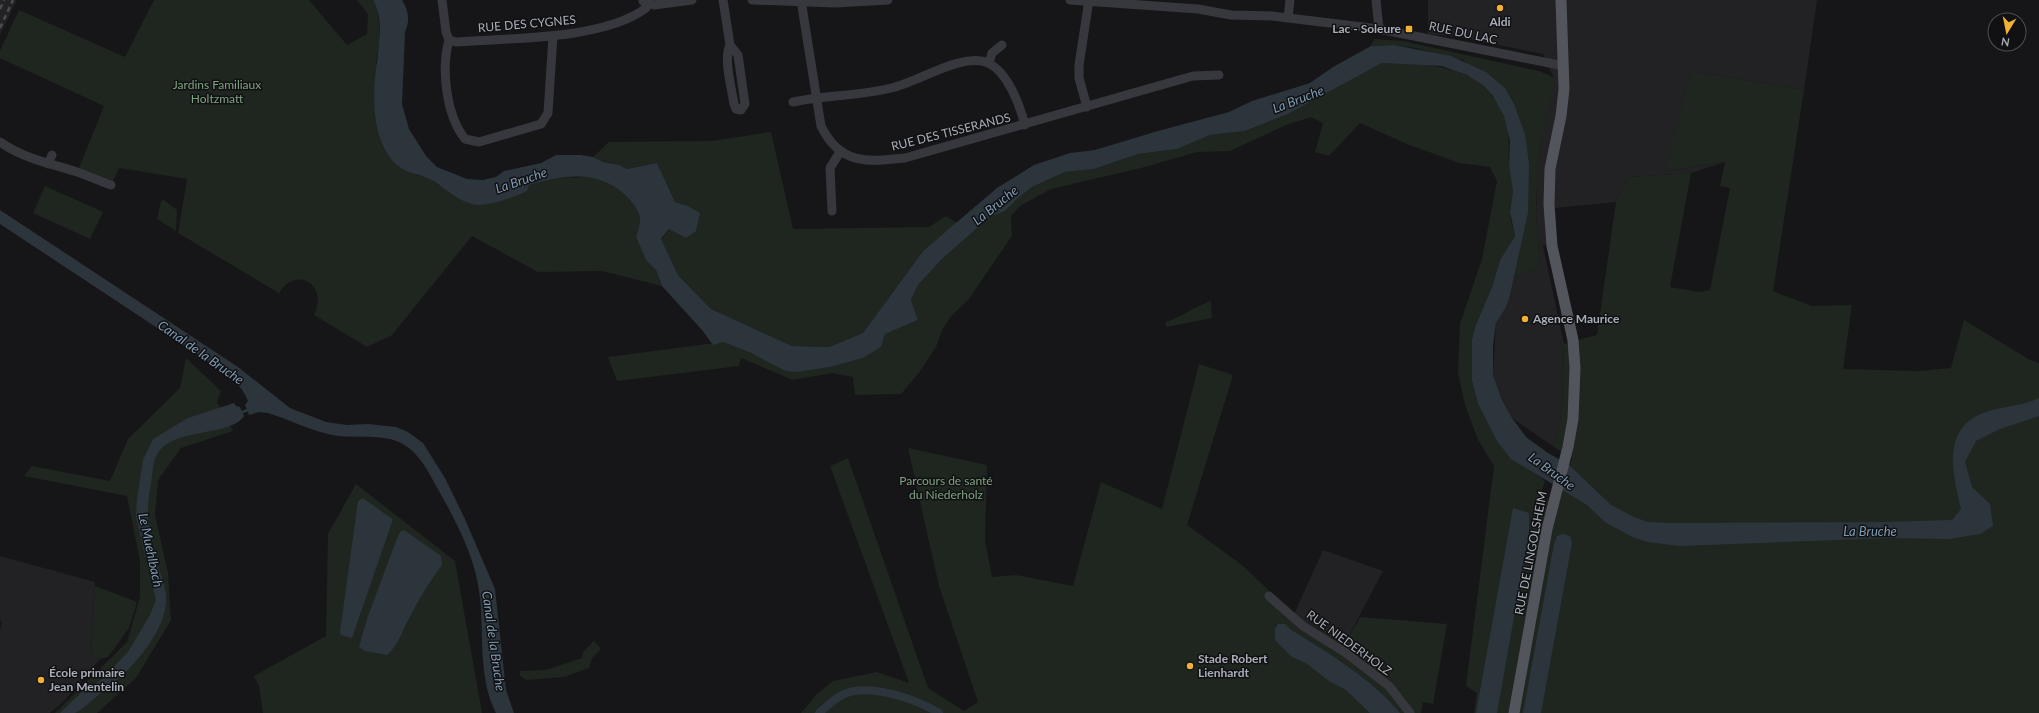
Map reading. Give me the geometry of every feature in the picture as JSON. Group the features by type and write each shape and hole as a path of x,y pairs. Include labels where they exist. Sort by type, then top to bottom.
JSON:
{"main road":[{"name":"RUE DE LINGOLSHEIM","path":"1514,713 1540,563 1554,498 1568,447 1573,413 1574,340 1552,246 1549,199 1550,168 1563,103 1564,66 1561,0"}],"street":[{"path":"442,0 446,32 449,40 446,51 447,98 457,129 465,139 479,142 541,124 548,113 553,36"},
{"path":"645,2 665,4 692,0"},
{"path":"723,0 730,45 728,50 728,60 734,104 736,109 741,110 745,104 738,55 730,45"},
{"path":"752,0 854,3 888,0"},
{"name":"RUE DU LAC","path":"1070,0 1198,5 1231,15 1246,14 1379,29 1564,66"},
{"path":"1288,18 1290,0"},
{"path":"1376,0 1379,29"},
{"path":"1087,107 1079,78 1079,64 1089,1"},
{"name":"RUE DES CYGNES","path":"449,40 456,42 553,36 585,31 629,18 646,8 645,2"},
{"name":"RUE DES TISSERANDS","path":"801,2 821,126 828,141 840,152 856,158 869,160 905,158 1194,76 1219,76"},
{"path":"988,63 992,53 1002,45"},
{"path":"793,102 816,97 864,93 896,87 964,62 978,61 988,63 998,70 1013,92 1020,106 1025,125"},
{"path":"0,142 14,151 112,185"},
{"path":"832,211 830,168 840,152"},
{"path":"48,164 52,155"},
{"name":"RUE NIEDERHOLZ","path":"1269,596 1303,626 1346,653 1389,686 1410,713"}],"shaded area":[{"path":"0,0 17,0 0,35"},
{"path":"1428,0 1817,0 1804,90 1691,71 1666,171 1725,162 1691,173 1628,177 1616,202 1555,208 1555,241 1543,246 1564,344 1562,412 1554,447 1512,418 1502,400 1493,375 1496,323 1505,309 1513,277 1540,268 1536,215 1538,158 1554,78 1543,54 1459,37 1428,34"},
{"path":"1323,550 1383,571 1344,645 1294,614"},
{"path":"0,556 95,582 91,657 100,659 64,701 50,713 0,713 0,630 2,621 0,621"}],"green space":[{"name":"Jardins Familiaux Holtzmatt","path":"154,0 309,0 347,45 367,34 368,14 357,0 373,0 377,8 380,39 376,63 416,175 429,178 455,197 529,185 551,178 594,177 612,183 623,192 639,211 640,223 636,237 646,260 656,270 662,286 602,271 538,272 472,236 392,335 367,347 314,315 317,304 317,294 314,287 308,282 301,280 293,281 286,285 279,293 178,233 187,179 119,168 113,181 79,168 104,106 0,58 0,51 19,10 125,57"},
{"path":"1374,39 1403,41 1539,71 1555,78 1538,158 1536,215 1540,268 1513,277 1528,213 1525,134 1515,106 1463,60 1416,48 1394,45 1371,46"},
{"path":"1382,63 1436,66 1453,70 1468,76 1482,85 1494,98 1504,116 1508,128 1509,167 1513,188 1510,215 1515,236 1500,260 1492,287 1475,327 1472,339 1472,381 1478,404 1497,441 1545,481 1539,498 1559,502 1572,458 1554,447 1562,412 1564,344 1597,335 1616,202 1628,177 1691,173 1670,287 1699,292 1710,290 1730,188 1720,186 1725,162 1665,171 1691,71 1804,90 1773,291 1812,306 1852,305 1843,369 1919,371 1951,368 1964,320 2030,360 2039,363 2039,713 1474,713 1477,693 1466,686 1494,466 1478,440 1465,405 1458,373 1460,324 1482,259 1497,181 1490,167 1459,163 1407,144 1360,123 1329,156 1315,152 1323,123 1311,117 1286,125 1230,151 1197,152 1141,168 1051,189 1020,206 1011,216 1012,236 968,300 952,315 942,330 936,347 918,374 901,394 855,395 853,377 832,373 793,380 741,358 739,366 617,381 608,357 723,342 798,372 830,367 863,358 881,347 885,334 918,320 911,300 918,285 943,258 990,217 1005,211 1032,187 1065,172 1094,169 1138,154 1177,149 1210,135 1245,131 1288,114"},
{"path":"771,132 793,229 929,227 946,216 957,223 923,251 863,333 829,347 792,346 711,309 678,275 661,240 688,206 675,202 657,163 627,169 593,157 609,142 712,141"},
{"path":"45,186 103,212 90,239 33,213"},
{"path":"164,200 177,210 176,231 157,219 161,201"},
{"path":"1211,301 1212,318 1167,327 1165,325 1166,322"},
{"path":"186,358 221,391 217,402 233,431 181,448 158,480 155,515 168,573 171,620 136,678 97,713 55,713 127,642 140,597 140,561 127,496 24,476 32,466 110,481 128,439 180,388"},
{"name":"Parcours de santé du Niederholz","path":"1199,364 1233,375 1187,525 1242,565 1294,614 1344,645 1360,617 1447,624 1433,704 1423,702 1421,713 801,713 817,694 833,681 877,672 909,683 830,466 848,458 928,688 964,711 978,702 939,586 908,448 987,465 985,540 992,577 1016,575 1073,586 1101,482 1162,509"},
{"path":"356,484 455,561 482,713 263,713 259,686 254,676 326,636 328,534"},
{"path":"95,586 137,602 129,628 108,657 100,659 91,657"},
{"path":"594,641 601,649 592,658 589,668 564,677 526,680 520,676 520,671 546,670 582,658 583,652"}],"water":[{"name":"La Bruche","path":"373,0 402,0 406,8 408,24 405,32 402,104 409,129 426,156 437,167 467,179 483,180 496,177 504,171 541,163 556,155 580,155 593,157 627,169 657,163 675,202 688,206 700,213 696,231 686,238 669,229 661,239 678,275 711,309 792,346 829,347 863,333 923,251 997,188 1034,165 1070,153 1095,150 1229,112 1252,101 1310,83 1333,67 1371,46 1394,45 1451,56 1486,72 1505,88 1515,106 1525,134 1529,164 1528,213 1509,299 1505,309 1496,323 1493,345 1493,375 1502,400 1512,418 1526,437 1548,453 1569,465 1611,505 1634,517 1648,522 1883,522 1952,520 1961,509 1955,482 1953,454 1955,441 1961,430 1970,420 1983,413 2025,403 2039,398 2039,416 2000,429 1976,441 1965,462 1972,487 1990,504 1993,526 1980,534 1949,539 1889,538 1679,546 1648,542 1632,537 1605,522 1587,505 1511,459 1497,441 1478,404 1472,381 1472,339 1475,327 1492,287 1500,260 1515,236 1510,212 1513,191 1509,166 1510,141 1504,116 1493,96 1484,86 1467,75 1442,66 1382,63 1288,114 1245,131 1210,135 1177,149 1138,154 1094,169 1065,172 1032,187 1005,211 990,217 943,258 918,285 911,300 918,320 885,334 881,347 863,358 830,367 798,372 786,371 751,353 723,342 713,345 702,330 662,286 656,270 646,260 636,237 640,221 639,213 629,199 619,189 595,178 555,178 529,185 527,191 508,199 478,205 462,200 431,179 406,171 397,165 388,155 382,143 375,117 374,89 380,23 379,15"},
{"path":"0,210 238,367 290,408 326,422 347,425 368,424 396,427 408,432 423,443 445,478 464,517 495,589 506,690 514,713 496,713 490,699 484,671 480,597 478,583 470,555 452,516 427,470 413,451 391,439 337,436 268,413 259,412 249,415 245,405 248,401 230,376 0,224"},
{"path":"234,403 236,406 240,407 244,416 237,423 227,427 176,439 166,445 158,453 155,460 149,495 148,523 166,595 162,620 156,633 130,668 111,685 75,713 60,713 84,690 101,680 128,652 150,615 156,600 136,517 137,499 143,460 153,439 188,418"},
{"path":"363,498 392,519 392,522 352,638 341,635 340,632 358,501"},
{"path":"1513,508 1529,513 1529,532 1497,713 1476,713"},
{"path":"404,530 441,556 442,565 429,583 398,641 391,651 387,655 365,651 359,647 367,619 396,541 400,532"},
{"path":"1563,534 1570,536 1572,543 1541,713 1523,713 1554,544 1557,536"},
{"path":"1278,624 1285,624 1290,629 1362,677 1376,688 1400,713 1370,713 1346,690 1329,681 1306,663 1292,657 1275,640 1275,629"}],"waterway":[{"name":"Le Muehlbach","path":"240,413 250,409"},
{"name":"Canal de la Bruche","path":"819,713 834,700 844,694 867,690 879,691 906,698 939,713"}],"railway":[{"path":"0,9 4,0"},
{"path":"0,28 13,0"}],"place":[{"name":"Aldi","path":"1500,8"},
{"name":"Lac - Soleure","path":"1409,29"},
{"name":"Agence Maurice","path":"1525,319"},
{"name":"Stade Robert Lienhardt","path":"1190,666"},
{"name":"École primaire Jean Mentelin","path":"41,680"}]}
